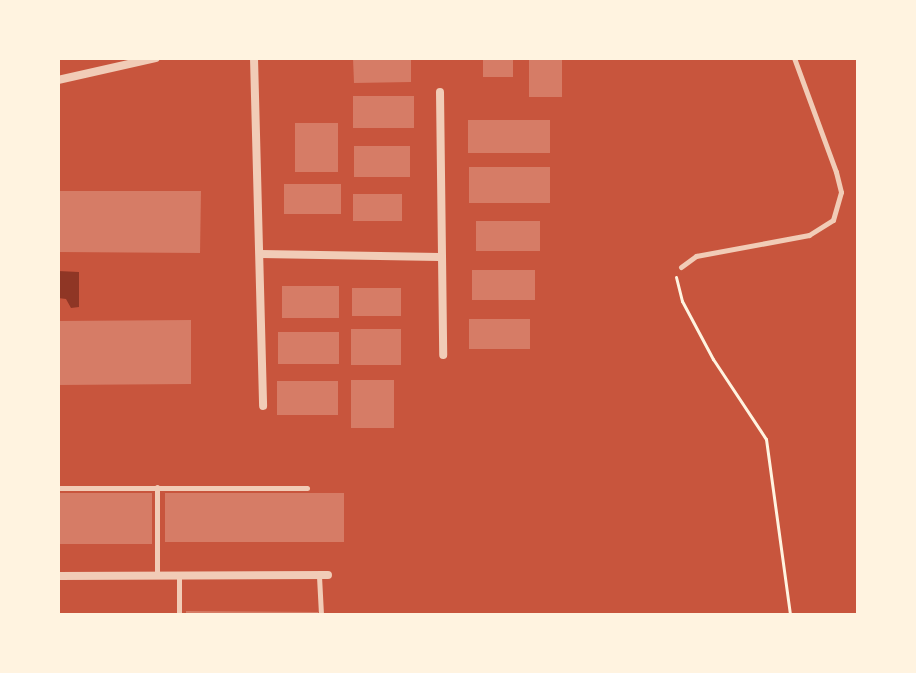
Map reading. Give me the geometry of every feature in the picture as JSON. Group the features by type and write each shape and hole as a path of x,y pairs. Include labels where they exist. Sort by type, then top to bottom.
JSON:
{"street":[{"path":"58,80 156,58"},
{"path":"254,58 263,406"},
{"path":"440,92 439,257 443,355"},
{"path":"261,254 439,257"},
{"path":"58,576 324,575"}],"lane":[{"path":"681,267 696,256 809,235 833,220 841,192 794,58"},
{"path":"157,487 157,576"},
{"path":"58,488 307,488"},
{"path":"321,615 324,575"},
{"path":"179,576 179,615"}],"path":[{"path":"681,267 676,277 682,301 766,439 790,615"}],"shaded area":[{"path":"58,271 79,272 79,307 71,308 66,299 58,298"}],"building":[{"path":"353,58 411,58 411,82 354,83"},
{"path":"483,58 513,58 513,77 483,77"},
{"path":"529,58 562,58 562,97 529,97"},
{"path":"353,96 414,96 414,128 353,128"},
{"path":"468,120 550,120 550,153 468,153"},
{"path":"295,123 338,123 338,172 295,172"},
{"path":"354,146 410,146 410,177 354,177"},
{"path":"469,167 550,167 550,203 469,203"},
{"path":"284,184 341,184 341,214 284,214"},
{"path":"58,191 201,191 200,253 58,252"},
{"path":"353,194 402,194 402,221 353,221"},
{"path":"476,221 540,221 540,251 476,251"},
{"path":"472,270 535,270 535,300 472,300"},
{"path":"282,286 339,286 339,318 282,318"},
{"path":"352,288 401,288 401,316 352,316"},
{"path":"469,319 530,319 530,349 469,349"},
{"path":"191,320 191,384 58,385 58,321"},
{"path":"351,329 401,329 401,365 351,365"},
{"path":"278,332 339,332 339,364 278,364"},
{"path":"351,380 394,380 394,428 351,428"},
{"path":"277,381 338,381 338,415 277,415"},
{"path":"58,493 152,493 152,544 58,544"},
{"path":"165,493 344,493 344,542 165,542"},
{"path":"186,611 318,612 318,615 186,615"}]}
